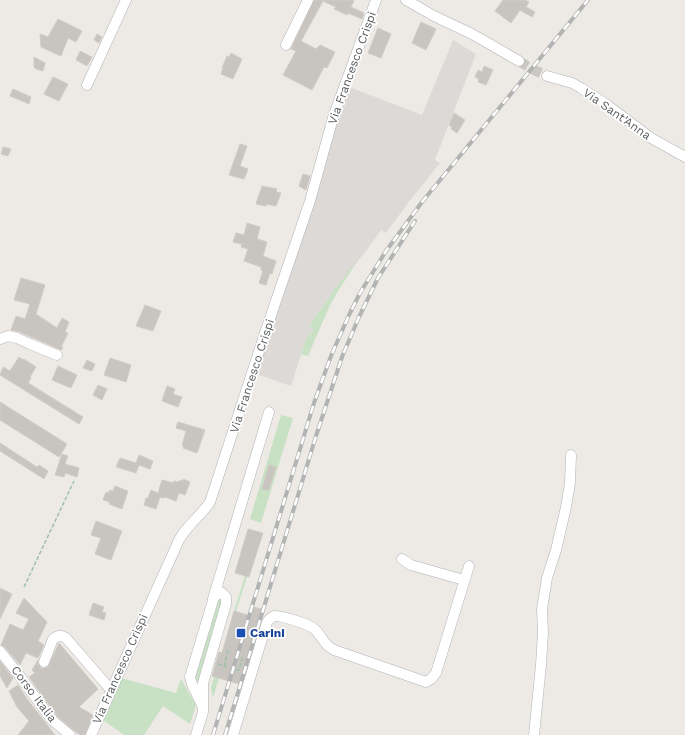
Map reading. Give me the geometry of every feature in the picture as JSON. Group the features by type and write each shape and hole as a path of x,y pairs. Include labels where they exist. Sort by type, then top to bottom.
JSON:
{"street":[{"path":"87,85 126,0"},
{"path":"286,45 308,0"},
{"name":"Via Francesco Crispi","path":"91,735 179,540 184,531 203,512 210,502 310,201 333,118 376,0"},
{"path":"406,0 434,16 472,34 519,61"},
{"name":"Via Sant'Anna","path":"547,76 572,83 581,88 608,105 651,138 685,157"},
{"path":"0,339 8,336 17,338 57,355"},
{"path":"202,706 190,677 269,412"},
{"path":"534,735 541,665 543,634 542,609 546,578 556,550 566,507 570,483 571,455"},
{"path":"402,559 411,565 464,580"},
{"path":"233,735 267,622 273,617 281,617 313,628 325,645 334,650 426,682 436,673 469,566"},
{"path":"196,735 203,712 203,683 226,604 226,597 223,593 219,592 214,597 212,603"},
{"path":"44,662 53,638 56,636 63,636 111,690"},
{"name":"Corso Italia","path":"0,651 52,720 70,735"}],"path":[{"path":"24,587 74,480"},
{"path":"224,666 228,651"},
{"path":"236,670 239,670 243,656"},
{"path":"218,664 227,667"}],"shaded area":[{"path":"453,40 476,54 435,160 440,163 386,233 381,230 334,290 309,326 314,330 306,339 291,386 253,373 344,85 422,115"}],"green space":[{"path":"360,257 329,307 308,356 301,354 306,339 314,330 309,326 334,290"},
{"path":"281,415 293,418 261,523 250,519"},
{"path":"245,576 247,577 236,611 234,611"},
{"path":"219,599 223,600 199,680 197,681 195,678"},
{"path":"214,677 219,678 213,698 211,688"},
{"path":"121,678 176,693 181,679 196,705 190,724 163,706 144,735 124,735 103,720"}],"building":[{"path":"314,0 354,0 351,7 364,13 362,19 348,13 347,15 334,9 336,7 323,1 301,41 316,49 320,45 335,52 327,68 324,67 312,90 283,75 296,51 291,49"},
{"path":"503,0 525,0 529,2 526,7 535,12 532,17 520,10 511,23 495,11"},
{"path":"58,19 82,31 76,42 68,38 61,56 41,47 40,34 48,37"},
{"path":"421,22 436,29 426,50 412,43"},
{"path":"378,28 391,34 381,58 368,53"},
{"path":"97,34 102,37 99,43 94,40"},
{"path":"80,51 92,57 87,66 76,60"},
{"path":"231,53 242,59 233,79 221,74 227,56 229,57"},
{"path":"34,57 45,63 43,71 34,67"},
{"path":"484,66 493,70 486,85 478,82 479,79 475,77 478,70 482,72"},
{"path":"53,77 68,84 59,101 44,94"},
{"path":"13,89 31,97 29,104 10,96"},
{"path":"454,113 465,120 457,133 451,129 452,127 449,125"},
{"path":"240,144 247,146 240,166 248,169 244,179 229,175"},
{"path":"3,147 11,149 8,156 1,154"},
{"path":"303,174 310,176 306,190 299,186"},
{"path":"262,186 277,189 276,192 281,193 276,206 256,204"},
{"path":"247,223 260,227 257,239 267,242 263,256 276,261 272,274 270,273 266,285 259,283 263,271 261,270 261,267 244,261 248,249 241,247 242,244 233,242 236,233 244,235"},
{"path":"21,278 45,285 36,314 57,328 62,318 69,322 65,332 68,333 61,350 20,332 11,330 16,316 25,319 30,304 14,300"},
{"path":"145,305 161,311 153,331 136,326"},
{"path":"19,357 36,367 28,383 83,417 79,424 0,375 3,367 10,371"},
{"path":"110,358 131,365 126,382 104,375"},
{"path":"87,360 95,364 92,371 83,368"},
{"path":"58,366 77,375 71,388 52,380"},
{"path":"98,385 107,389 102,400 93,395"},
{"path":"167,386 175,389 173,394 182,397 178,407 162,401"},
{"path":"0,402 67,444 59,457 0,420"},
{"path":"178,422 205,430 197,453 183,448 184,446 182,446 186,431 176,428"},
{"path":"0,443 37,467 39,465 48,471 44,479 0,451"},
{"path":"62,454 68,456 65,464 79,468 77,477 65,473 64,477 55,475"},
{"path":"139,455 153,461 150,469 139,465 136,473 116,467 120,458 136,463"},
{"path":"269,465 276,467 269,490 262,489"},
{"path":"183,479 190,482 185,495 179,493 176,501 165,497 160,497 156,509 144,505 151,490 158,493 162,480 174,483 174,481 183,481"},
{"path":"115,486 128,491 122,509 103,500 106,492 108,493 110,490 113,491"},
{"path":"96,521 122,531 111,560 95,554 101,538 91,535"},
{"path":"248,529 263,533 249,577 235,573"},
{"path":"0,588 12,594 0,619"},
{"path":"24,598 47,622 38,641 44,645 38,658 26,653 20,665 5,647 1,645 10,624 23,630 29,619 16,613"},
{"path":"93,603 104,607 102,612 106,613 104,620 89,615"},
{"path":"253,607 262,609 239,684 212,676 219,652 222,653 234,611 251,616"},
{"path":"59,643 98,689 79,707 93,715 85,735 80,735 57,716 29,677 35,673 32,670 38,660 41,668 48,667"},
{"path":"0,661 13,678 7,688 0,676"},
{"path":"18,685 55,735 18,735 29,721 17,707 9,691"}],"tunnel":[{"path":"519,61 547,76"}],"railway":[{"path":"213,735 314,403 331,356 360,293 386,251 422,202 588,0"},
{"path":"225,735 316,436 342,357 378,278 415,221"}],"place":[{"name":"Carini","path":"241,633"}]}
